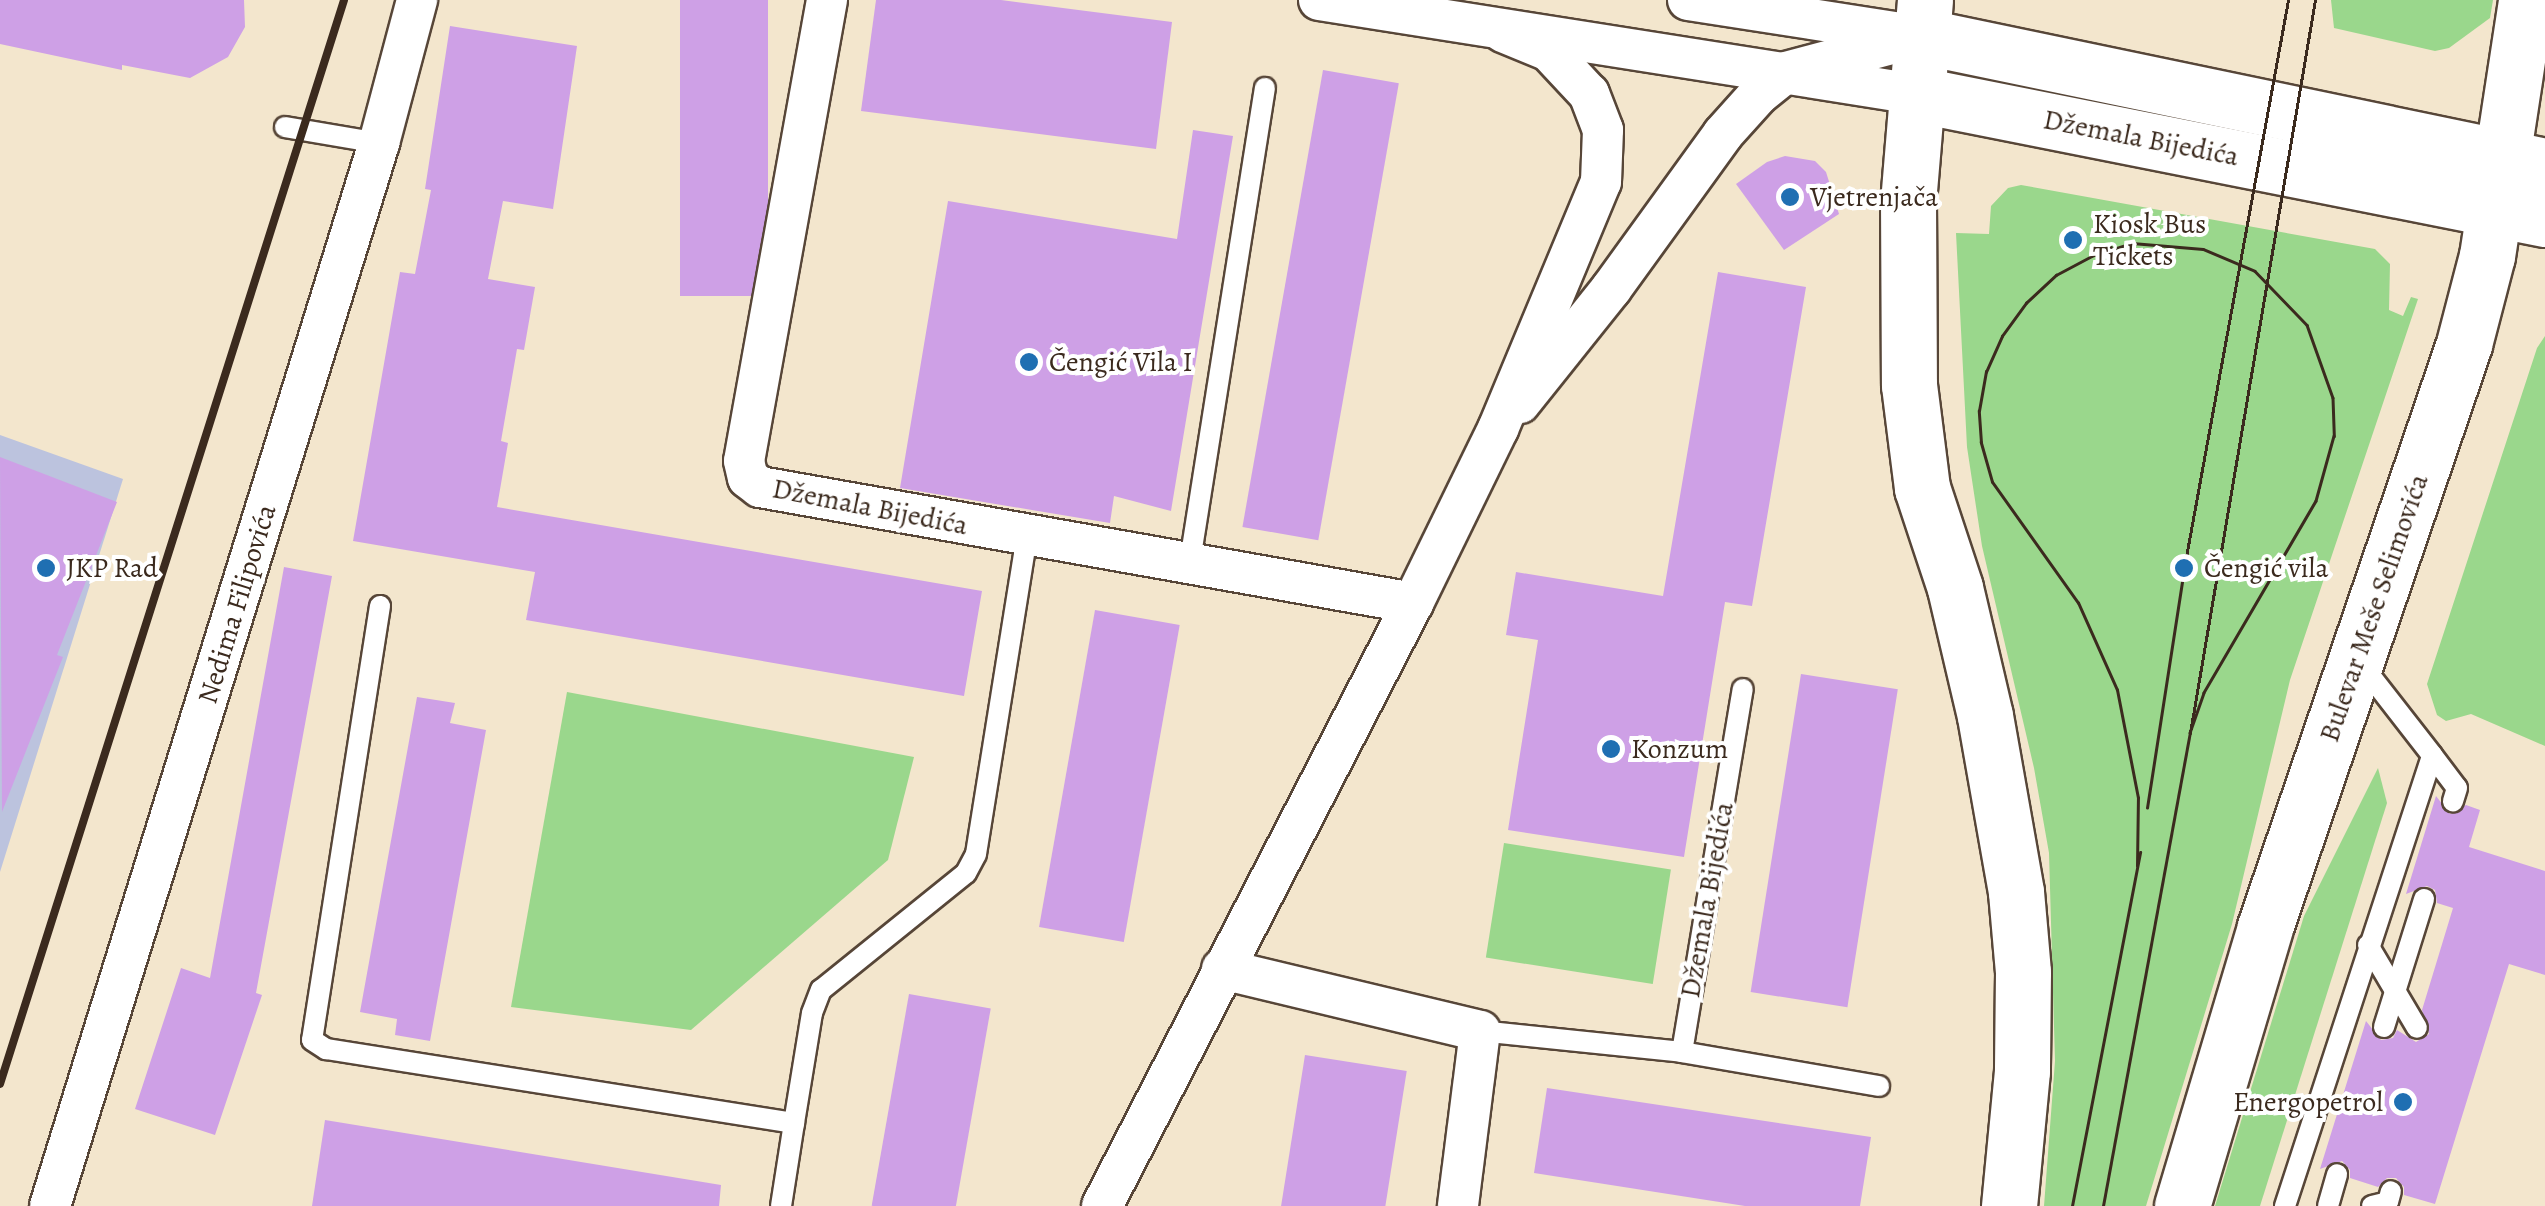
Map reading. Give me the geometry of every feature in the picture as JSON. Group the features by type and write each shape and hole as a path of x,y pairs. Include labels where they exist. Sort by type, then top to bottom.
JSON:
{"main road":[{"name":"Bulevar Meše Selimovića","path":"2182,1206 2265,928 2464,344 2523,187 2526,0"},
{"path":"1923,18 1908,220 1909,385 1922,488 1955,588 2002,796 2021,956 2022,1072 2009,1206"},
{"name":"Džemala Bijedića","path":"1923,18 2523,187"},
{"name":"Džemala Bijedića","path":"1915,94 2523,187"}],"street":[{"name":"Nedima Filipovića","path":"50,1206 379,143 417,0"},
{"name":"Džemala Bijedića","path":"827,0 744,461 748,478 760,487 1027,536 1190,560 1413,603"},
{"name":"Džemala Bijedića","path":"1320,0 1915,94"},
{"name":"Džemala Bijedića","path":"1688,0 1923,18"},
{"name":"Džemala Bijedića","path":"1498,428 1611,289 1722,134 1786,72 1923,18"},
{"name":"Džemala Bijedića","path":"1102,1206 1413,603 1498,428 1514,382 1601,182 1603,130 1589,94 1550,51 1504,32"},
{"path":"1222,969 1480,1031 1458,1206"}],"lane":[{"path":"1190,560 1265,88"},
{"path":"285,127 379,143"},
{"path":"781,1206 812,1013 820,990 966,874 976,854 1027,536"},
{"path":"380,606 312,1040 326,1049 794,1123"},
{"path":"2357,659 2457,788 2453,801"},
{"name":"Džemala Bijedića","path":"1682,1052 1743,688"},
{"path":"2286,1206 2432,755"},
{"path":"2384,1027 2424,899"},
{"path":"2368,945 2417,1028"},
{"path":"1480,1031 1682,1052 1879,1086"},
{"path":"2328,1206 2337,1174"},
{"path":"2372,1206 2388,1202 2392,1191"}],"shaded area":[{"path":"0,435 123,479 0,872"}],"green space":[{"path":"2331,0 2493,0 2490,18 2449,48 2435,51 2334,28"},
{"path":"2021,185 2375,249 2390,264 2389,310 2403,316 2411,297 2418,299 2290,680 2232,924 2146,1206 2044,1206 2055,1061 2049,853 2034,768 1982,546 1967,447 1956,233 1989,234 1991,206 2008,188"},
{"path":"2545,336 2545,746 2471,714 2446,721 2437,715 2427,684 2537,348"},
{"path":"567,692 914,757 888,860 691,1030 511,1007"},
{"path":"2378,768 2387,803 2260,1206 2215,1206 2304,916"},
{"path":"1504,843 1671,869 1653,984 1486,958"}],"building":[{"path":"0,0 244,0 245,27 228,57 190,78 122,65 122,70 0,44"},
{"path":"680,0 768,0 768,296 680,296"},
{"path":"876,0 1001,0 1172,22 1156,149 861,111"},
{"path":"450,26 577,46 553,209 503,201 488,279 535,287 524,350 517,349 501,441 508,443 497,507 982,591 964,696 526,620 535,572 353,541 400,272 415,274 431,190 425,189"},
{"path":"1323,70 1399,83 1318,540 1242,527"},
{"name":"Čengić Vila I","path":"1193,130 1233,136 1171,511 1114,496 1110,523 900,488 948,201 1177,239"},
{"name":"Vjetrenjača","path":"1785,156 1815,161 1826,172 1839,214 1784,250 1736,184 1767,162"},
{"path":"1718,272 1806,287 1752,606 1725,602 1684,857 1508,830 1538,640 1506,635 1516,572 1663,596"},
{"name":"JKP Rad","path":"0,457 117,502 57,655 63,657 2,812"},
{"path":"284,567 332,576 256,993 262,995 215,1135 135,1109 181,968 210,978"},
{"path":"1095,610 1180,625 1124,942 1039,927"},
{"path":"1801,674 1898,689 1847,1007 1751,992"},
{"path":"417,697 455,703 450,723 486,730 430,1041 395,1035 397,1019 360,1012"},
{"name":"Energopetrol","path":"2436,796 2450,814 2466,805 2480,810 2469,847 2545,871 2545,975 2509,964 2435,1204 2404,1195 2404,1187 2396,1178 2387,1178 2378,1187 2350,1178 2350,1170 2342,1161 2320,1169 2366,1021 2381,1040 2393,1038 2397,1030 2416,1042 2429,1034 2422,1010 2453,908 2437,903 2435,890 2427,886 2406,894"},
{"path":"909,994 991,1008 956,1206 872,1206"},
{"path":"1305,1055 1407,1071 1385,1206 1281,1206"},
{"path":"1547,1088 1871,1137 1860,1206 1745,1206 1534,1173"},
{"path":"325,1120 721,1185 719,1206 312,1206"}],"tram line":[{"path":"2147,808 2184,568 2288,0"},
{"path":"2103,1206 2190,733 2315,0"},
{"path":"2137,866 2138,798 2117,690 2078,603 1992,482 1981,443 1979,411 1986,372 2002,336 2026,303 2056,275 2091,256 2132,243 2203,249 2255,271 2307,325 2333,398 2334,436 2316,501 2204,693 2190,733"},
{"path":"2072,1206 2140,852"}],"railway":[{"path":"0,1084 344,0"}],"place":[{"name":"Vjetrenjača","path":"1790,197"},
{"name":"Kiosk Bus Tickets","path":"2073,240"},
{"name":"Čengić Vila I","path":"1029,362"},
{"name":"JKP Rad","path":"46,568"},
{"name":"Čengić vila","path":"2184,568"},
{"name":"Konzum","path":"1611,749"},
{"name":"Energopetrol","path":"2403,1102"}]}
